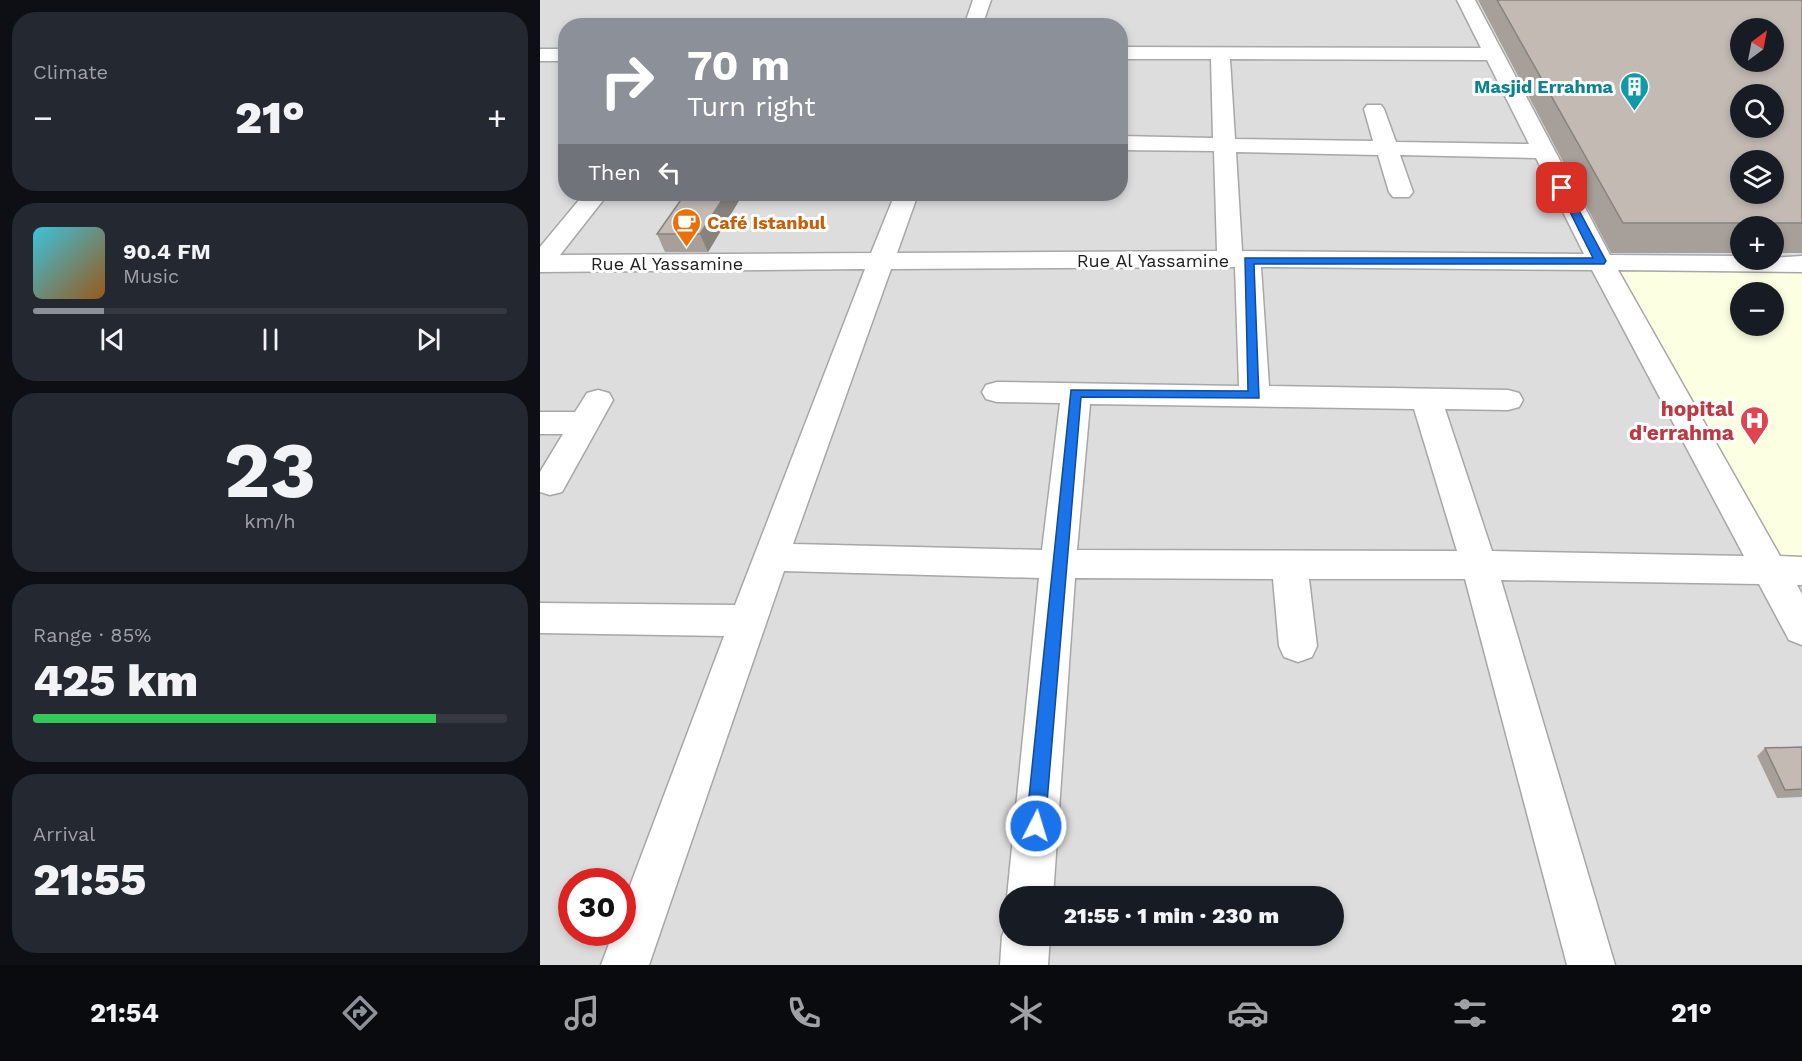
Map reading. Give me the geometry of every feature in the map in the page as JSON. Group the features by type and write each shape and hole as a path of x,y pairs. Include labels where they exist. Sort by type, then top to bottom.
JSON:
{"street":[{"path":"976,18 982,0"},
{"path":"1466,0 1491,54 1600,261 1786,571 1802,629"},
{"path":"1128,53 1491,54"},
{"path":"1220,54 1226,145 1254,395"},
{"path":"1374,109 1401,192"},
{"path":"1128,143 1544,151"},
{"path":"540,263 590,201"},
{"path":"625,965 771,557 903,201"},
{"name":"Rue Al Yassamine","path":"540,263 1239,260 1802,264"},
{"path":"997,392 1508,400"},
{"path":"1030,886 1058,564 1076,393"},
{"path":"1426,399 1479,565 1591,965"},
{"path":"540,423 591,411 550,483"},
{"path":"771,557 1058,564 1479,565 1786,571"},
{"path":"1290,566 1298,646"},
{"path":"540,618 750,621"},
{"path":"1024,965 1025,946"}],"shaded area":[{"path":"540,0 1802,0 1802,965 540,965"},
{"name":"hopital d'errahma","path":"1613,267 1730,268 1730,270 1802,268 1802,567 1774,567"}],"building":[{"name":"Masjid Errahma","path":"1497,0 1802,0 1802,223 1784,223 1784,216 1730,216 1730,223 1623,223"},
{"path":"680,201 721,201 700,234 657,234"},
{"path":"1802,747 1802,789 1785,790 1765,748"}],"place":[{"name":"Masjid Errahma","path":"1634,112"},
{"name":"Café Istanbul","path":"686,248"},
{"name":"hopital d'errahma","path":"1755,446"}],"route":[{"path":"1036,826 1058,564 1076,393 1254,395 1248,261 1600,261 1562,188"}]}
